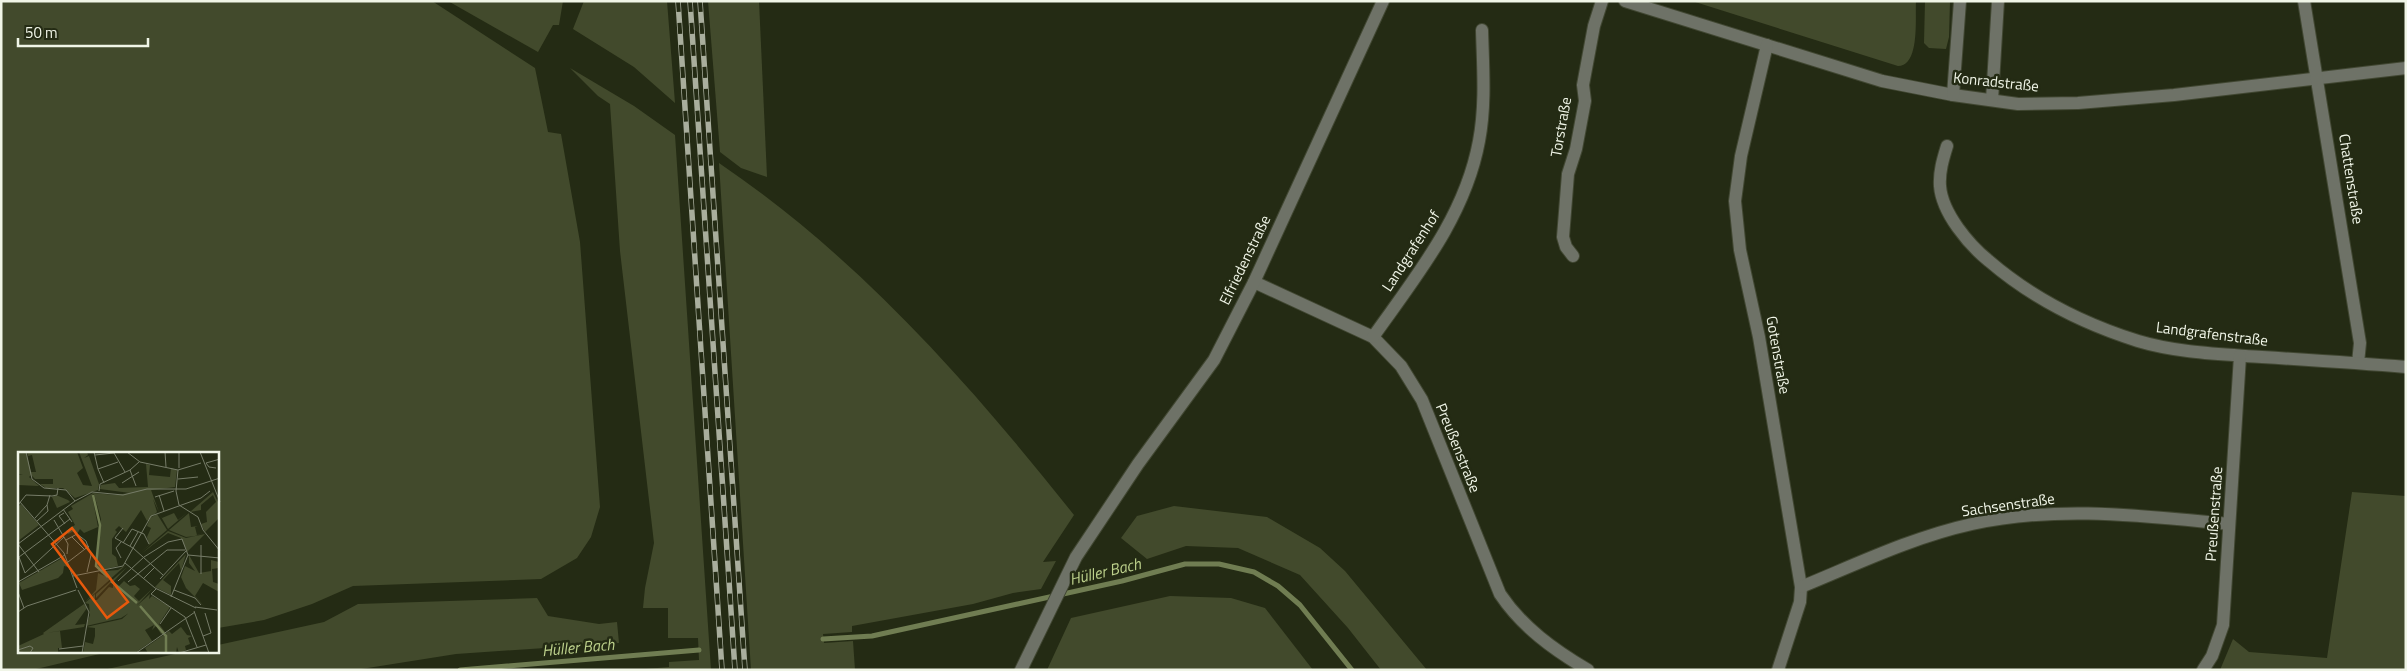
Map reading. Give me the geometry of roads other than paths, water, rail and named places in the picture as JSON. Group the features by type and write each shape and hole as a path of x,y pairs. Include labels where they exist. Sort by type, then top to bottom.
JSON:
{"street":[{"name":"Elfriedenstraße","path":"1021,670 1076,557 1103,514 1214,360 1254,282 1383,1"},
{"name":"Torstraße","path":"1573,256 1566,247 1563,237 1568,174 1576,149 1584,101 1583,85 1594,26 1602,1"},
{"name":"Konradstraße","path":"1625,1 1882,81 1953,95 2018,104 2078,103 2174,95 2406,68"},
{"path":"1953,95 1960,1"},
{"path":"1992,100 1998,1"},
{"name":"Chattenstraße","path":"2304,1 2318,77 2360,343 2358,363"},
{"name":"Landgrafenhof","path":"1373,338 1433,252 1455,214 1464,192 1479,142 1483,111 1482,30"},
{"name":"Gotenstraße","path":"1767,45 1740,156 1735,200 1740,250 1759,337 1801,587 1800,602 1778,670"},
{"name":"Landgrafenstraße","path":"1947,146 1941,167 1940,188 1952,220 1978,252 2010,279 2058,308 2103,328 2139,341 2196,352 2406,367"},
{"name":"Preußenstraße","path":"1254,282 1373,338 1401,366 1422,400 1500,594 1510,609 1532,632 1588,670"},
{"name":"Preußenstraße","path":"2203,670 2212,656 2223,625 2240,356"},
{"name":"Sachsenstraße","path":"1801,587 1914,540 1972,524 2033,514 2078,512 2229,524"}],"waterway":[{"name":"Hüller Bach","path":"823,639 872,636 1122,581 1185,564 1219,564 1254,572 1278,586 1300,605 1352,670"},
{"name":"Hüller Bach","path":"460,670 699,650"}],"railway":[{"path":"678,1 722,670"},
{"path":"690,1 735,670"},
{"path":"700,1 745,670"}]}
